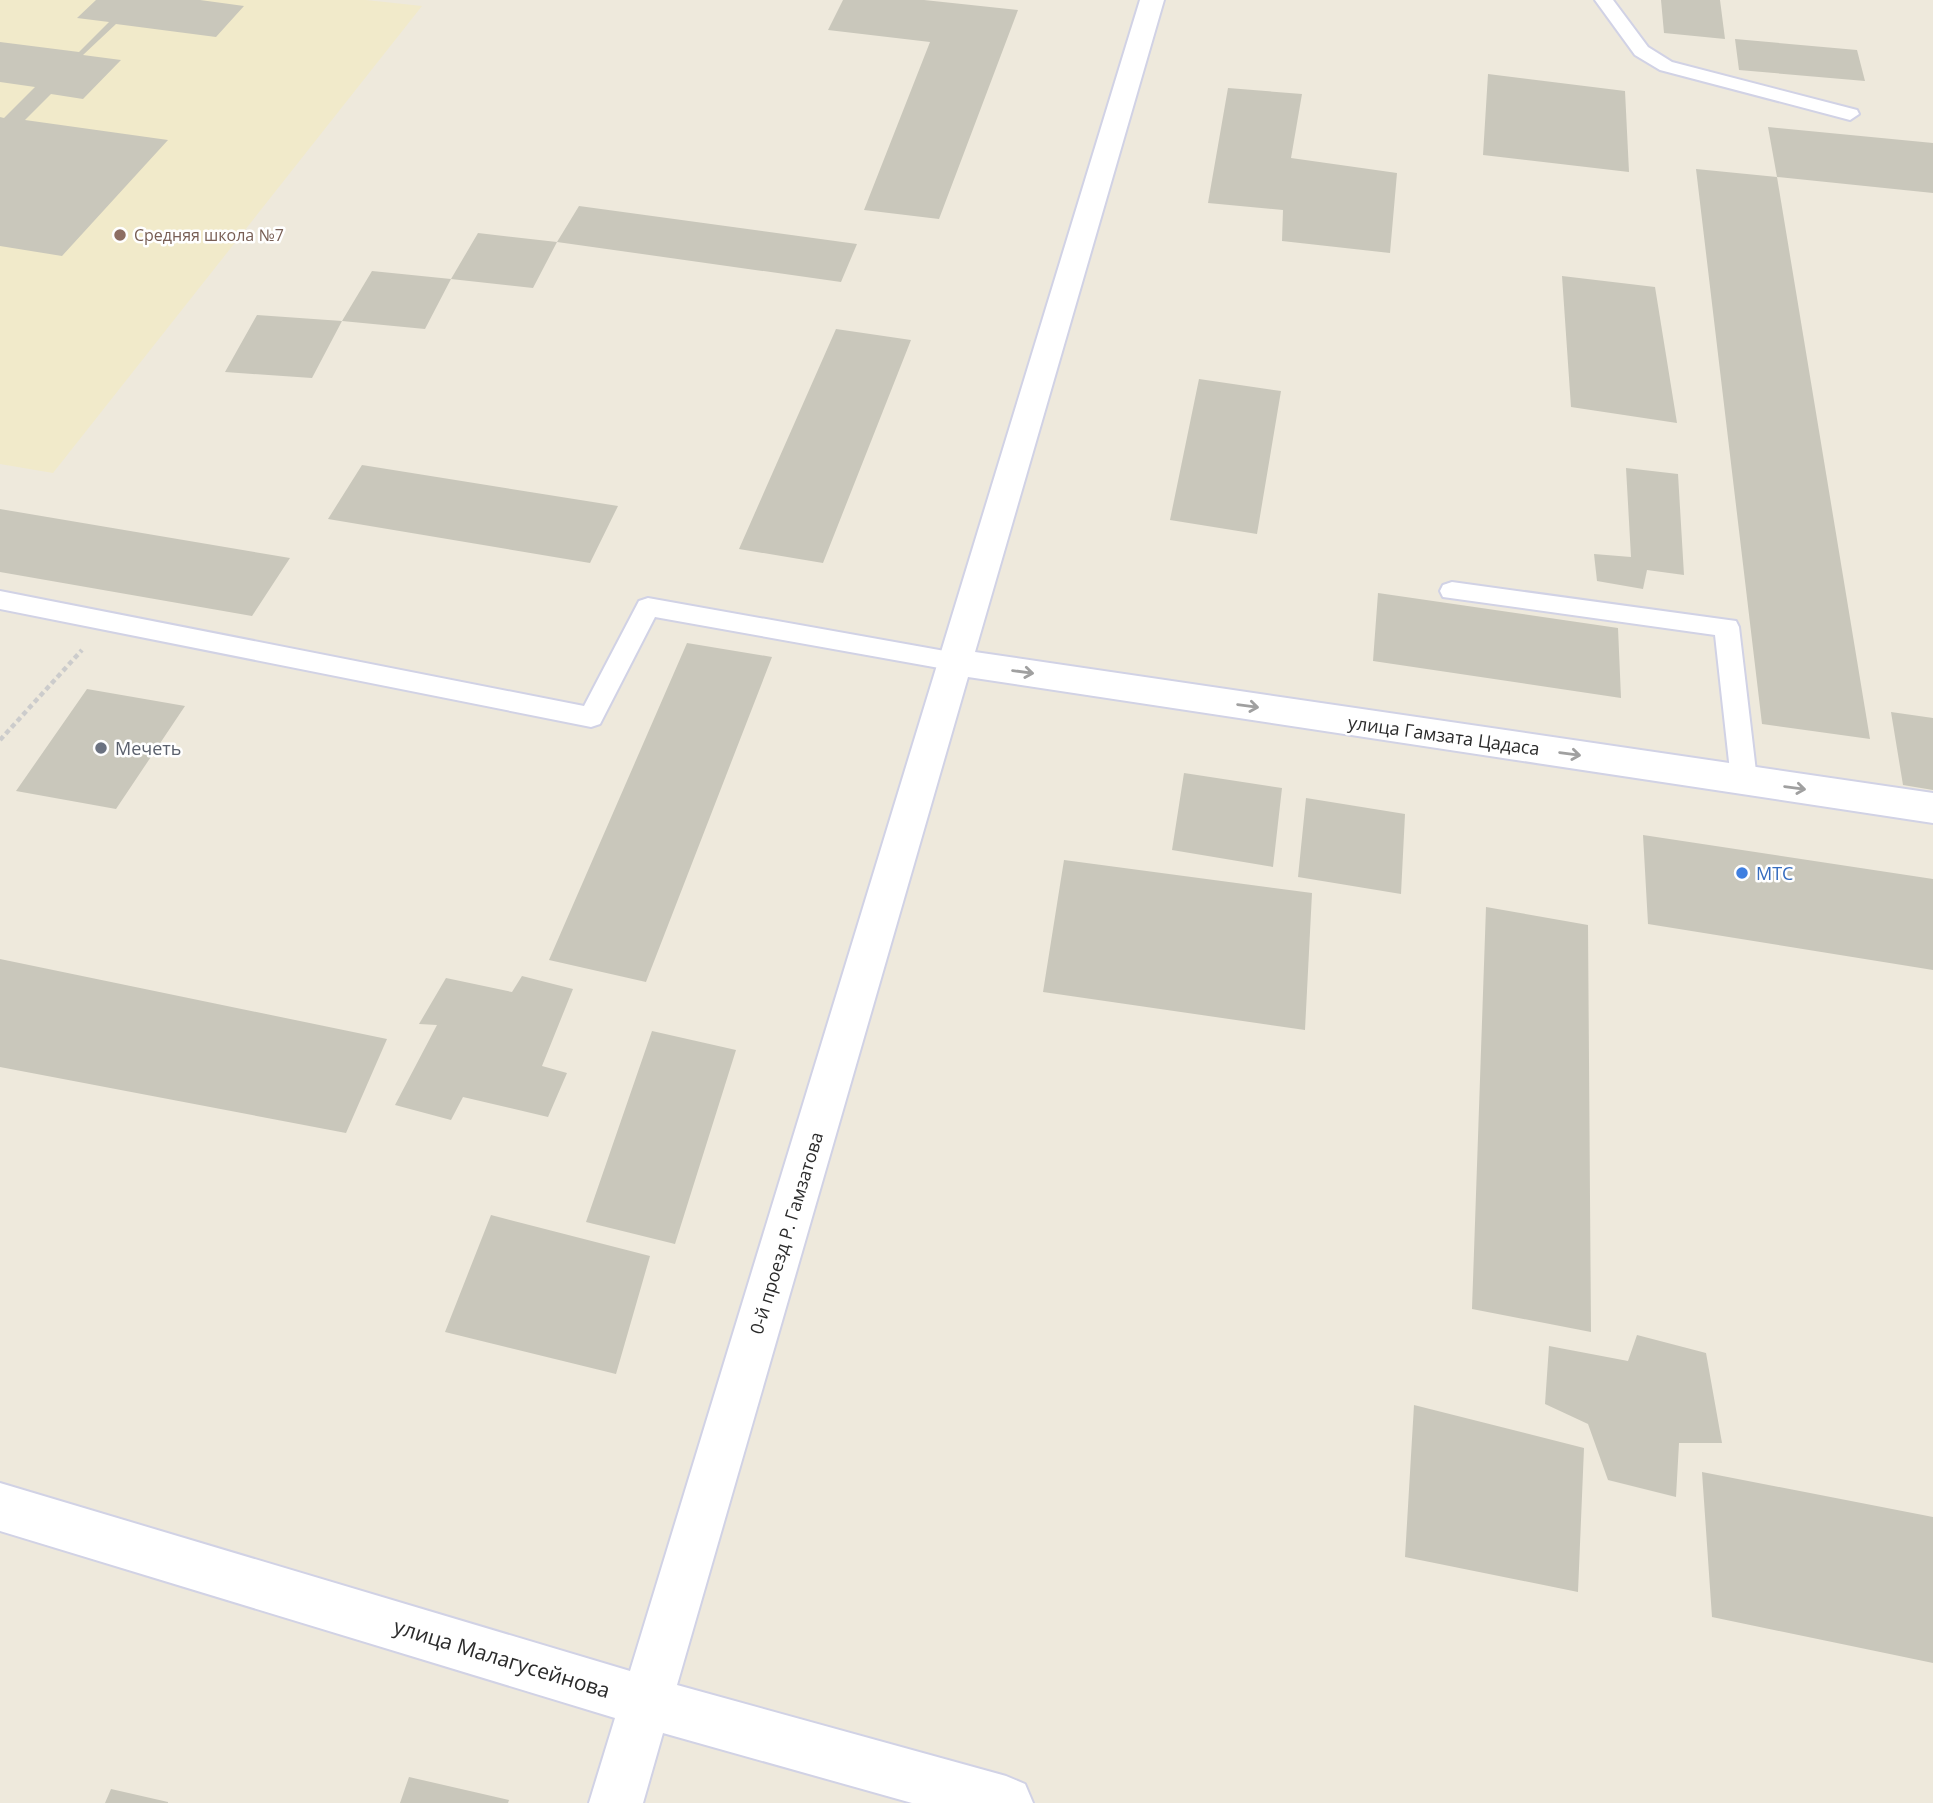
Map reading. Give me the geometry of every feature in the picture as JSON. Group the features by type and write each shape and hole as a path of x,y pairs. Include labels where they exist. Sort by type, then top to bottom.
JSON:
{"street":[{"name":"0-й проезд Р. Гамзатова","path":"616,1803 1152,0"},
{"name":"улица Гамзата Цадаса","path":"956,662 1933,808"},
{"name":"улица Малагусейнова","path":"0,1507 646,1702 1006,1803"}],"lane":[{"path":"1604,0 1619,17 1641,51 1666,66 1850,114"},
{"path":"1452,591 1727,627 1744,780"},
{"path":"0,600 592,717 649,607 956,662"}],"path":[{"path":"1,738 108,621"}],"shaded area":[{"name":"Средняя школа №7","path":"0,0 366,0 422,6 53,473 0,464"}],"building":[{"path":"96,0 200,0 244,6 216,37 116,24 83,55 121,60 83,99 51,94 25,120 168,140 62,256 0,246 0,117 4,118 35,87 0,82 0,42 79,52 109,22 77,18"},
{"path":"843,0 924,0 1018,10 939,219 864,210 930,42 828,30"},
{"path":"1661,0 1720,0 1725,39 1664,33"},
{"path":"1735,39 1857,50 1865,81 1739,70"},
{"path":"1488,74 1625,91 1629,172 1483,155"},
{"path":"1228,88 1302,94 1291,158 1397,173 1390,253 1282,241 1283,210 1208,203"},
{"path":"1768,127 1933,143 1933,193 1777,177"},
{"path":"1696,169 1777,177 1870,739 1762,724"},
{"path":"579,206 857,244 841,282 557,242"},
{"path":"478,233 557,242 533,288 451,279"},
{"path":"372,271 451,279 425,329 342,321"},
{"path":"1562,276 1655,287 1677,423 1571,407"},
{"path":"257,315 342,321 312,378 225,372"},
{"path":"836,329 911,340 823,563 739,549"},
{"path":"1199,379 1281,391 1257,534 1170,520"},
{"path":"362,465 618,506 590,563 328,519"},
{"path":"1626,468 1678,474 1684,575 1647,570 1643,589 1597,581 1594,554 1631,557"},
{"path":"0,509 290,558 252,616 0,572"},
{"path":"1378,593 1618,628 1621,698 1373,661"},
{"path":"687,643 772,657 646,982 549,960"},
{"name":"Мечеть","path":"87,689 185,706 116,809 16,791"},
{"path":"1891,712 1933,718 1933,790 1903,785"},
{"path":"1184,773 1282,788 1273,867 1172,850"},
{"path":"1306,798 1405,814 1401,894 1298,877"},
{"path":"1643,835 1933,879 1933,970 1648,924"},
{"path":"1064,860 1312,893 1305,1030 1043,992"},
{"path":"1486,907 1588,925 1591,1332 1472,1309"},
{"path":"0,959 387,1039 346,1133 0,1067"},
{"path":"522,976 573,989 542,1066 567,1073 548,1117 463,1097 451,1120 395,1105 437,1025 419,1024 446,978 512,992"},
{"path":"652,1031 736,1050 675,1244 586,1222"},
{"path":"491,1215 650,1256 616,1374 445,1332"},
{"path":"1637,1335 1706,1353 1722,1443 1679,1443 1676,1497 1608,1480 1588,1424 1545,1404 1549,1346 1628,1361"},
{"path":"1414,1405 1584,1448 1578,1592 1405,1557"},
{"path":"1702,1472 1933,1517 1933,1663 1712,1617"},
{"path":"409,1777 509,1800 508,1803 400,1803"},
{"path":"111,1789 168,1802 168,1803 105,1803"}],"place":[{"name":"Средняя школа №7","path":"120,235"},
{"name":"Мечеть","path":"101,748"},
{"name":"МТС","path":"1742,873"}]}
